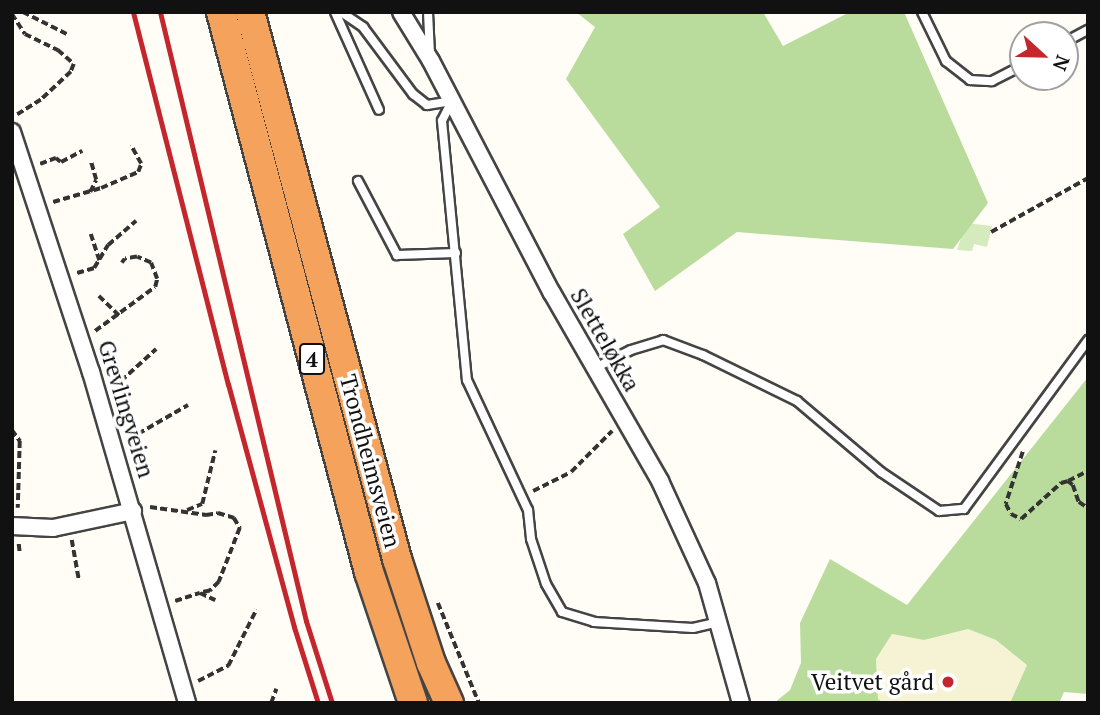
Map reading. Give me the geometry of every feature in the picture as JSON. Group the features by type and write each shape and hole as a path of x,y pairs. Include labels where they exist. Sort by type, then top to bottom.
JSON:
{"highway":[{"name":"Trondheimsveien","path":"221,12 369,572 413,703"},
{"name":"Trondheimsveien","path":"250,12 397,559 427,651 449,703"}],"street":[{"name":"Sletteløkka","path":"401,12 431,61 552,293 660,481 707,583 741,703"},
{"name":"Grevlingveien","path":"12,132 62,277 185,695"},
{"path":"15,526 53,528 132,508"}],"lane":[{"path":"335,12 379,110"},
{"path":"341,12 363,27 412,94 427,105 452,101"},
{"path":"428,12 431,61"},
{"path":"922,12 946,61 970,80 992,81 1009,72"},
{"path":"452,101 442,121 467,380 522,497 546,584 562,612 594,622 693,628 718,622"},
{"path":"358,181 397,255 456,253"},
{"path":"595,368 631,350 663,340 703,355 797,401 881,472 939,511 964,509 1088,340"}],"path":[{"path":"23,12 41,24 68,34"},
{"path":"12,15 25,34 58,50 74,64 71,72 40,100 12,118"},
{"path":"38,206 90,192 138,172 141,164 131,146"},
{"path":"24,167 56,158 61,162 82,151"},
{"path":"90,192 96,172 91,162"},
{"path":"991,232 1088,178"},
{"path":"62,277 94,268 108,245 136,221"},
{"path":"91,234 100,261"},
{"path":"80,337 118,316 156,286 157,279 151,263 137,257 124,259 122,263"},
{"path":"99,296 118,316"},
{"path":"116,393 112,389 156,349"},
{"path":"113,445 146,431 188,405"},
{"path":"522,497 571,472 608,433 627,423"},
{"path":"12,429 20,441 15,526 20,554"},
{"path":"182,511 202,504 215,451"},
{"path":"1020,468 1006,505 1011,514 1021,519 1061,483 1088,471"},
{"path":"1068,481 1073,485 1079,502 1088,508"},
{"path":"132,508 226,515 234,517 240,528 219,582 210,592 160,605"},
{"path":"69,524 79,579"},
{"path":"200,593 215,600"},
{"path":"185,695 228,666 256,610"},
{"path":"271,703 276,689"}],"shaded area":[{"name":"Veitvet gård","path":"968,629 996,640 1027,665 1010,703 885,703 878,699 876,659 892,634 924,640"}],"green space":[{"path":"576,12 763,12 783,46 850,12 904,12 988,203 953,249 737,232 655,291 623,234 660,207 566,79 595,27"},
{"path":"966,223 992,226 987,247 974,244 972,251 957,250"},
{"path":"1088,377 1088,694 1064,692 1059,703 1010,703 1027,665 996,640 968,629 924,640 892,634 876,659 878,699 884,703 774,703 790,690 801,663 800,623 830,559 907,605"}],"railway":[{"path":"133,12 228,384 294,627 318,703"},
{"path":"160,12 306,621 332,703"}],"place":[{"name":"Veitvet gård","path":"948,682"}]}
